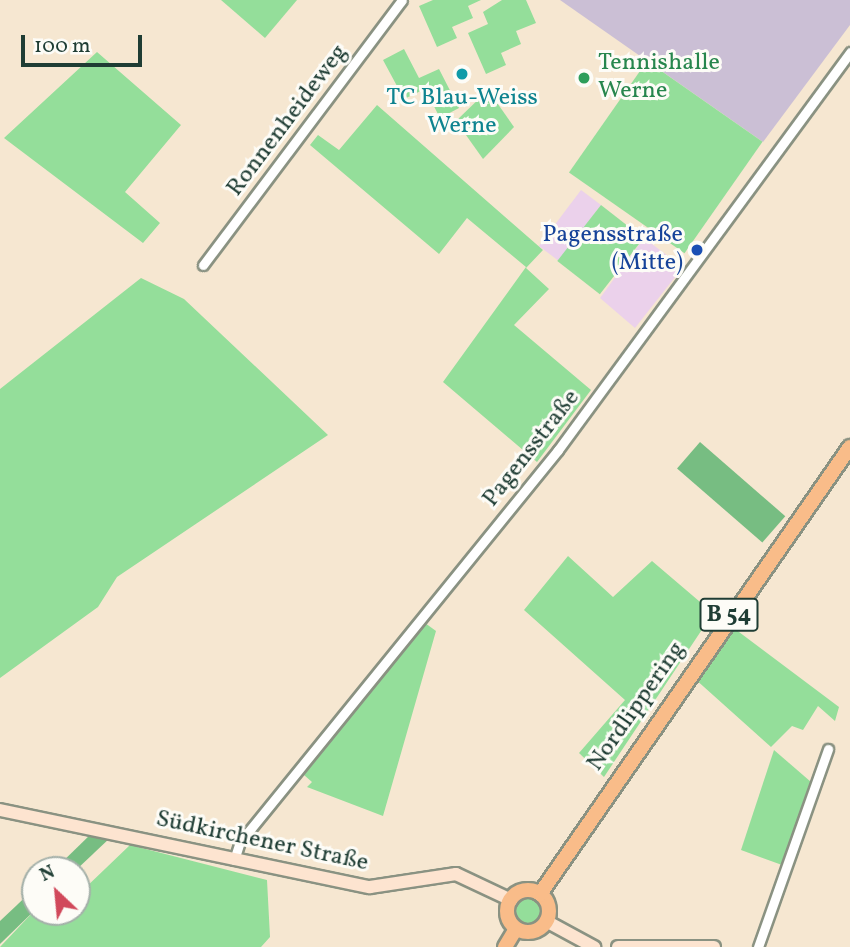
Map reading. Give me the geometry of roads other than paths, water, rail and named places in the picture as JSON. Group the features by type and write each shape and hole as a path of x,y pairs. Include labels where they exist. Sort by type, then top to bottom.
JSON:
{"main road":[{"name":"Nordlippering","path":"540,894 850,447"},
{"path":"522,891 540,894 549,907 547,921 536,931 516,929 507,912 511,900 522,891"},
{"path":"505,947 516,929"}],"street":[{"name":"Ronnenheideweg","path":"203,265 402,0"},
{"name":"Pagensstraße","path":"234,860 240,842 558,450 850,52"},
{"path":"758,947 828,749"},
{"name":"Südkirchener Straße","path":"0,810 370,887 456,874 511,900"},
{"path":"547,921 594,947"},
{"path":"618,947 714,947"}],"place":[{"name":"TC Blau-Weiss Werne","path":"462,74"},
{"name":"Tennishalle Werne","path":"584,78"},
{"name":"Pagensstraße (Mitte)","path":"697,250"}]}
